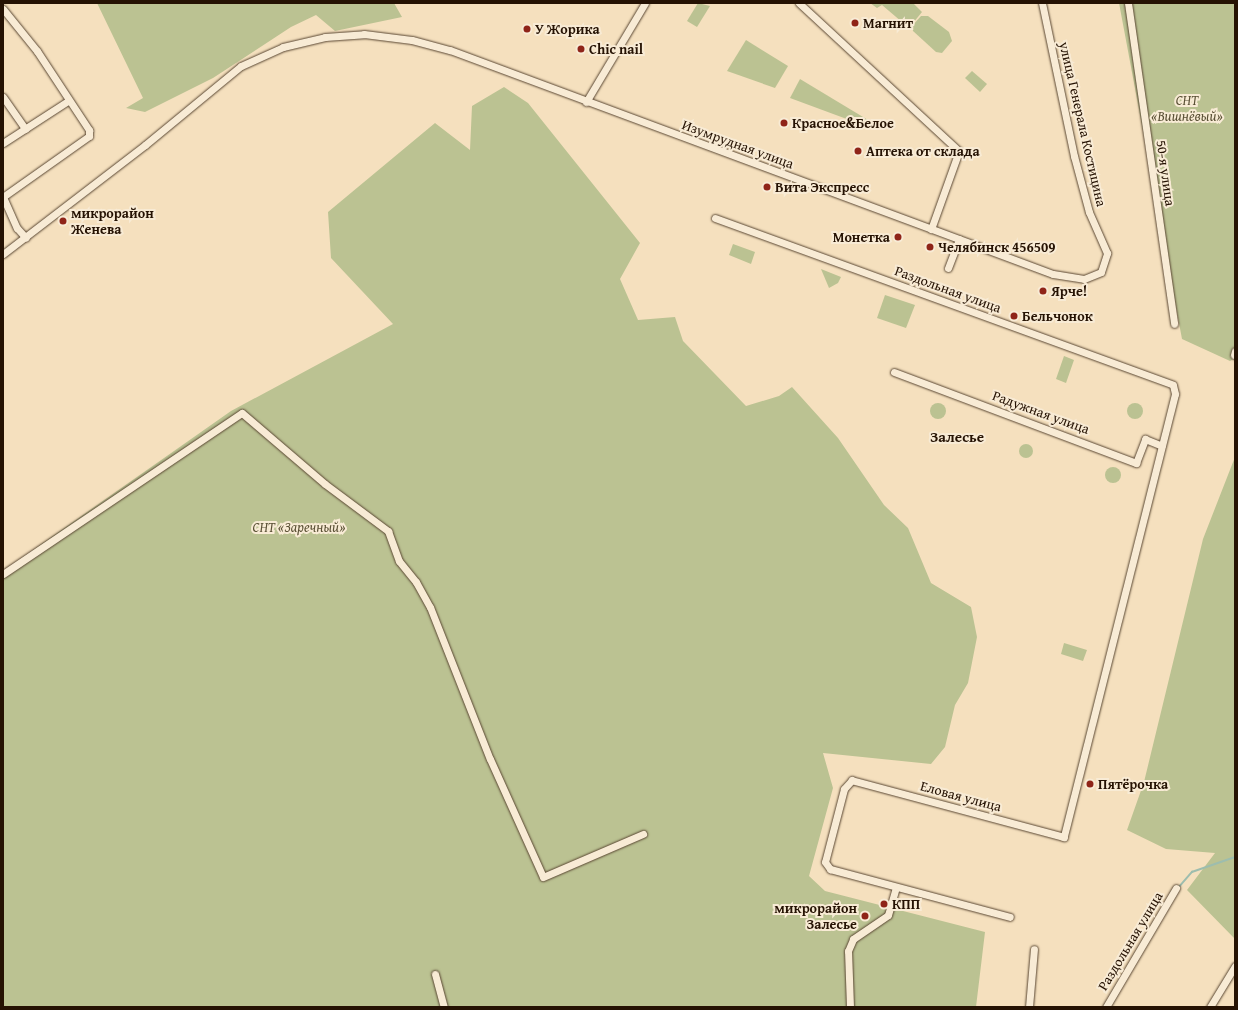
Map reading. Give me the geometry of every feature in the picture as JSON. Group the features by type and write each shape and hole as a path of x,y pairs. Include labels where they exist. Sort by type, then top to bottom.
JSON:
{"street":[{"path":"586,102 645,3"},
{"path":"799,3 958,150 931,229"},
{"name":"улица Генерала Костицина","path":"1042,3 1076,163 1089,212 1107,253 1101,272"},
{"name":"50-я улица","path":"1128,3 1174,324"},
{"path":"3,9 37,51 68,101 89,130 89,136 3,197 17,228 26,238"},
{"name":"Изумрудная улица","path":"3,254 26,238 241,66 284,47 325,37 364,34 412,40 450,50 586,102 931,229 1075,280 1101,272"},
{"path":"3,97 25,129"},
{"path":"3,143 68,101"},
{"name":"Раздольная улица","path":"715,218 1173,385 1175,394 1162,446"},
{"path":"948,268 959,239"},
{"name":"Радужная улица","path":"894,372 1136,463 1145,439 1162,446"},
{"path":"3,574 242,413 325,484 388,531 399,560 416,582 430,607 490,759 543,877 642,834"},
{"name":"Еловая улица","path":"896,888 830,869 825,862 844,789 852,780 1064,837 1162,446"},
{"path":"850,1007 848,951 853,939 888,915 896,888 1010,917"},
{"name":"Раздольная улица","path":"1106,1007 1176,888"},
{"path":"1029,1007 1034,949"},
{"path":"1210,1007 1235,966"},
{"path":"435,974 444,1007"}],"green space":[{"path":"97,3 394,3 402,17 335,31 316,15 291,27 213,78 145,112 126,108 143,98"},
{"path":"698,3 710,6 697,27 687,21"},
{"path":"870,3 913,3 922,12 909,28 882,5 877,8"},
{"name":"СНТ «Вишнёвый»","path":"1119,3 1235,3 1235,358 1230,361 1182,339"},
{"path":"921,16 928,16 949,32 952,41 942,53 936,52 913,31 912,26"},
{"path":"746,40 788,66 775,88 727,71"},
{"path":"972,71 987,84 980,92 965,78"},
{"path":"800,79 873,123 871,128 790,98"},
{"name":"СНТ «Заречный»","path":"504,87 528,103 640,243 620,279 638,320 675,317 683,341 746,406 779,396 792,387 838,438 884,505 908,528 931,583 971,607 977,637 968,683 955,705 945,747 931,764 823,753 833,788 809,876 825,891 985,932 976,1007 3,1007 3,571 231,411 393,324 331,258 328,212 435,123 470,150 472,106"},
{"path":"733,244 755,252 751,264 729,255"},
{"path":"821,269 841,277 838,283 829,288"},
{"path":"885,295 915,305 906,328 877,318"},
{"path":"1064,356 1074,360 1066,383 1056,379"},
{"path":"938,403 945,408 946,411 941,418 938,419 931,414 930,411 935,404"},
{"path":"1135,403 1141,405 1143,411 1141,417 1135,419 1129,417 1127,411 1129,405"},
{"path":"1023,444 1029,444 1033,448 1033,454 1029,458 1023,458 1019,454 1019,448"},
{"path":"1235,457 1235,939 1187,890 1215,853 1166,849 1127,830 1144,782 1203,539"},
{"path":"1113,467 1120,472 1121,475 1116,482 1113,483 1106,478 1105,475 1110,468"},
{"path":"1064,643 1087,650 1083,661 1061,654"}],"waterway":[{"path":"1179,887 1192,872 1235,857"}],"place":[{"name":"Магнит","path":"855,23"},
{"name":"У Жорика","path":"527,29"},
{"name":"Chic nail","path":"581,49"},
{"name":"Красное&Белое","path":"784,123"},
{"name":"Аптека от склада","path":"858,151"},
{"name":"Вита Экспресс","path":"767,187"},
{"name":"микрорайон Женева","path":"63,221"},
{"name":"Монетка","path":"898,237"},
{"name":"Челябинск 456509","path":"930,247"},
{"name":"Ярче!","path":"1043,291"},
{"name":"Бельчонок","path":"1014,316"},
{"name":"Пятёрочка","path":"1090,784"},
{"name":"КПП","path":"884,904"},
{"name":"микрорайон Залесье","path":"865,916"}],"district":[{"name":"Залесье","path":"957,437"}]}
